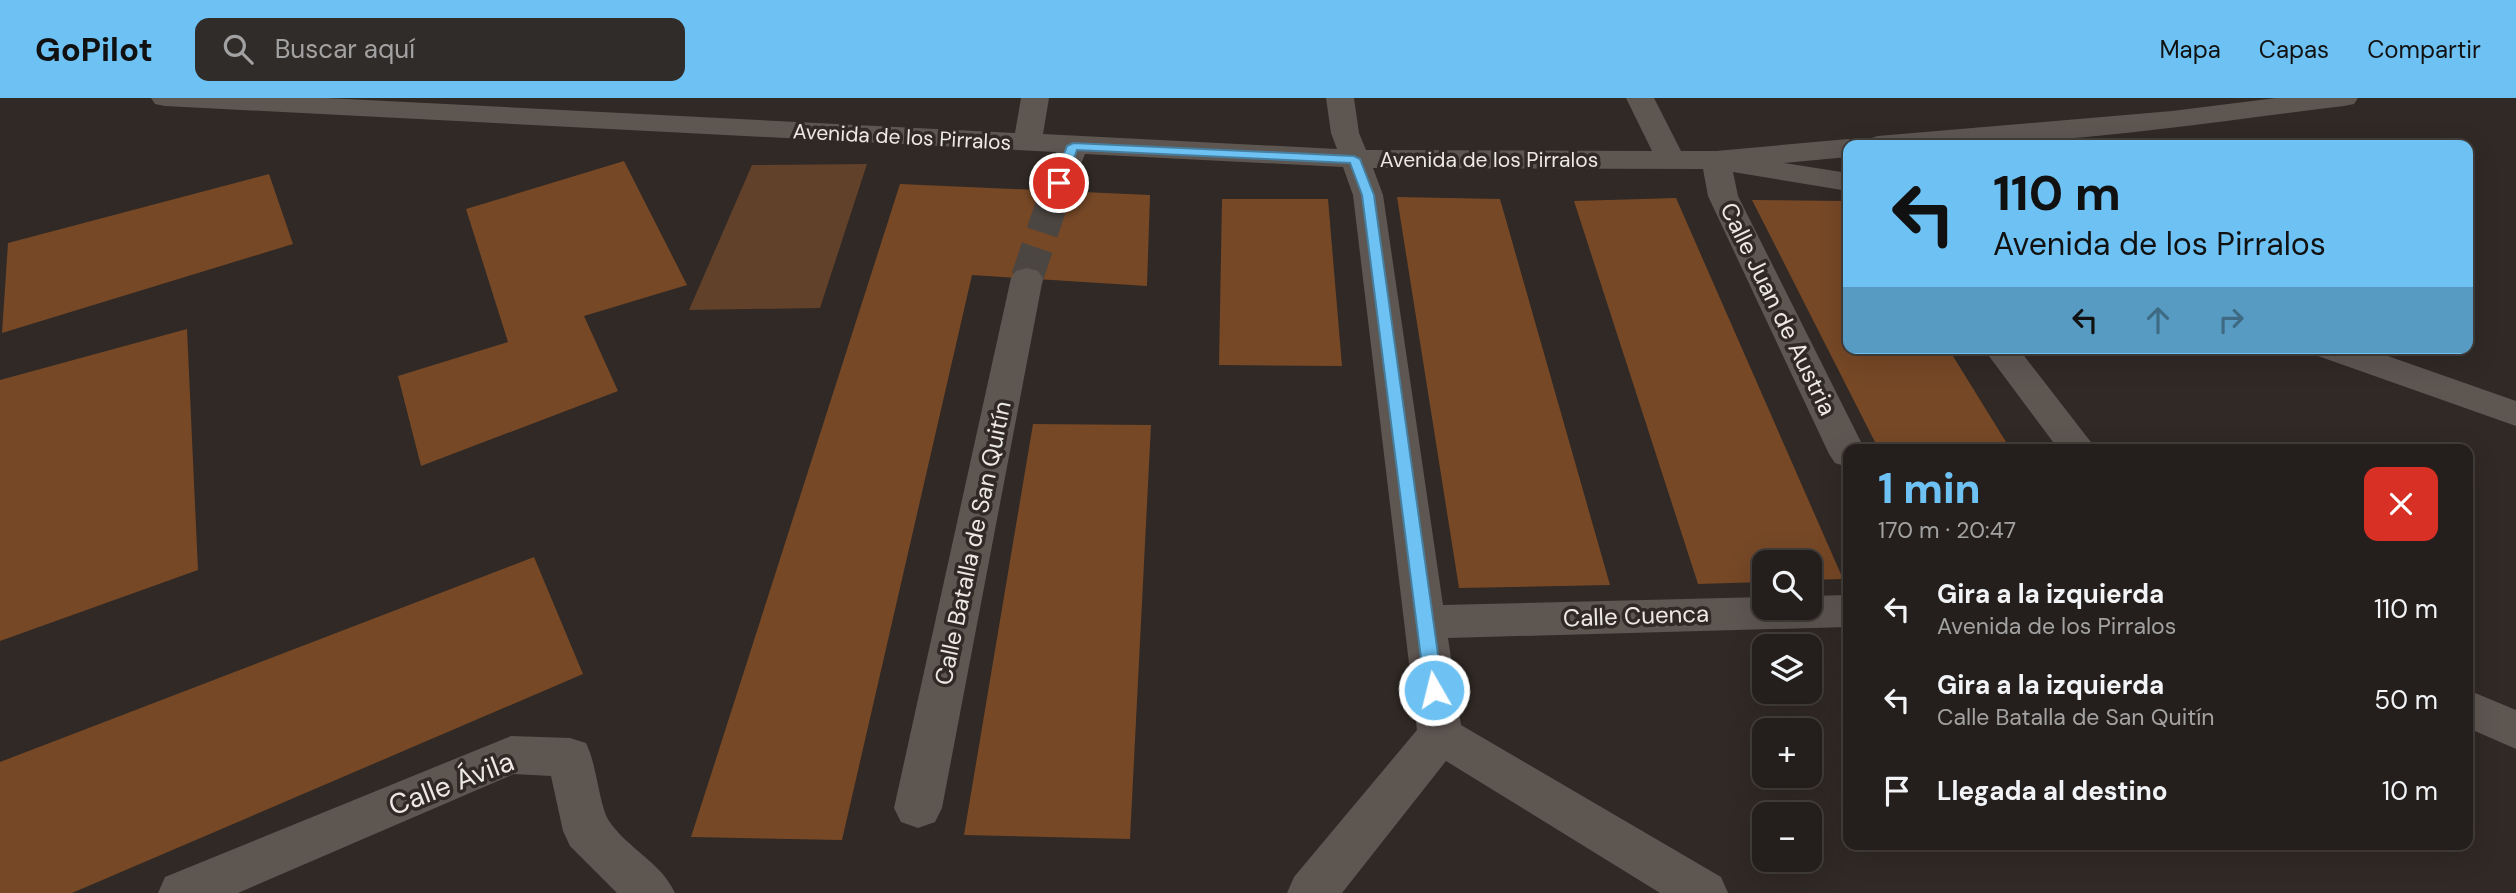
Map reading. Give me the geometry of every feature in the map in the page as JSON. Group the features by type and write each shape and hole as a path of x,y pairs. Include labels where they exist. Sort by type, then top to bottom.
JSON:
{"street":[{"name":"Avenida de los Pirralos","path":"165,98 320,102 1027,144 1354,159 1716,160 1843,148"},
{"path":"698,125 716,98"},
{"path":"1027,144 1035,98"},
{"path":"1312,893 1440,735 1368,195 1345,133 1340,98"},
{"path":"1640,98 1671,160"},
{"path":"2148,98 2172,119"},
{"path":"1935,140 2172,119 2344,98"},
{"path":"1056,191 1073,146"},
{"path":"1716,160 1843,181"},
{"name":"Calle Juan de Austria","path":"1716,160 1723,196 1843,444"},
{"name":"Calle Batalla de San Quitín","path":"918,808 1027,278"},
{"path":"2005,354 2074,444"},
{"path":"2347,354 2516,414"},
{"name":"Calle Cuenca","path":"1424,622 1843,611"},
{"path":"2473,710 2516,730"},
{"path":"1440,735 1703,893"},
{"name":"Calle Ávila","path":"183,893 511,755 570,757 587,831 650,893"}],"shaded area":[{"path":"867,164 820,308 689,310 752,165"}],"building":[{"path":"624,161 687,285 584,316 618,391 421,466 398,376 508,342 466,209"},
{"path":"269,174 293,244 2,333 8,243"},
{"path":"900,184 1150,195 1147,286 972,275 842,840 691,837"},
{"path":"1397,197 1500,199 1610,585 1459,588"},
{"path":"1676,198 1843,579 1822,580 1822,550 1752,550 1752,582 1698,584 1574,201"},
{"path":"1222,199 1328,199 1342,366 1219,365"},
{"path":"1752,200 1843,201 1843,354 1952,354 2007,444 1876,444"},
{"path":"187,329 198,570 0,641 0,380"},
{"path":"1033,424 1151,425 1130,839 964,835"},
{"path":"534,557 583,674 72,893 0,893 0,762"}],"tunnel":[{"path":"1027,278 1056,191"}],"route":[{"path":"1059,183 1073,146 1354,159 1368,195 1434,690"}]}
